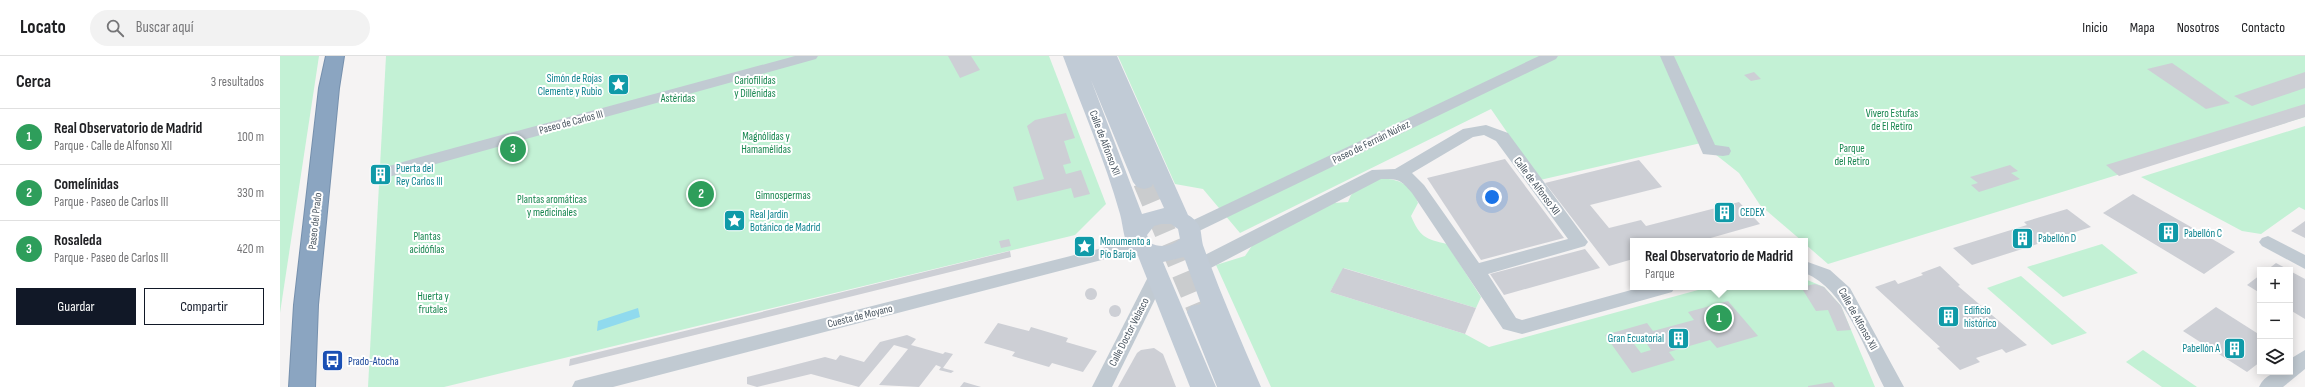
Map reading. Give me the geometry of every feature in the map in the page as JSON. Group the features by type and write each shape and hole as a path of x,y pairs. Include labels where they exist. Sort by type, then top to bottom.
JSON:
{"highway":[{"name":"Paseo del Prado","path":"302,387 306,305 330,88 335,56"}],"main road":[{"name":"Calle de Alfonso XII","path":"1072,56 1141,243 1157,277 1203,387"},
{"name":"Calle de Alfonso XII","path":"1090,56 1144,182"},
{"path":"1108,56 1186,229 1199,266 1248,387"},
{"path":"1167,215 1186,229 1183,248 1173,253 1158,255 1141,243 1145,222 1155,217 1167,215"},
{"path":"1199,312 1230,387"}],"street":[{"name":"Paseo de Carlos III","path":"386,173 811,56"},
{"name":"Paseo de Fernán Núñez","path":"1186,229 1551,56"},
{"path":"1666,56 1709,150 1723,151"},
{"name":"Calle de Alfonso XII","path":"1398,174 1469,133 1486,130 1502,138 1579,242 1484,268 1480,272 1479,277"},
{"path":"1199,266 1378,174 1398,174 1408,177 1418,189 1510,324 1522,328 1655,290"},
{"path":"2268,242 2305,263"},
{"name":"Cuesta de Moyano","path":"582,387 1141,243"},
{"name":"Calle de Alfonso XII","path":"1808,268 1826,276 1839,284 1848,298 1894,387"},
{"name":"Calle Doctor Velasco","path":"1102,387 1157,277"},
{"path":"2293,368 2305,358"},
{"path":"2269,387 2283,375"}],"green space":[{"path":"280,56 319,56 280,313"},
{"name":"Real Jardín Botánico de Madrid","path":"386,56 1049,56 1106,204 1075,235 444,387 368,387"},
{"name":"Parque del Retiro","path":"1118,56 2305,56 2305,117 1828,264 1808,247 1808,238 1798,238 1760,205 1739,173 1701,143 1540,180 1491,109 1240,233 1203,189 1175,184"},
{"path":"2305,126 2305,210 2299,207 2261,234 2242,231 2141,177"},
{"path":"1379,178 1398,181 1408,187 1412,191 1418,203 1411,216 1417,229 1428,238 1447,244 1481,297 1476,308 1344,268 1330,292 1465,334 1489,347 1698,290 1808,290 1808,280 1824,287 1841,306 1875,387 1271,387 1216,265 1245,256 1256,240 1334,203 1348,202 1351,195 1358,188"},
{"path":"2102,244 2138,273 2063,297 2027,267"},
{"path":"2021,276 2087,333 2052,345 1987,288"},
{"path":"2143,350 2197,387 2162,387 2126,362"}],"water":[{"path":"638,308 640,317 597,331 598,321"}],"building":[{"path":"948,56 971,56 980,70 960,78"},
{"path":"2172,63 2230,103 2206,109 2147,69"},
{"path":"1754,72 1761,79 1751,81 1744,75"},
{"path":"2305,72 2305,88 2252,106 2234,96"},
{"path":"2305,104 2305,117 2119,176 2106,165"},
{"path":"1066,113 1075,138 1064,141 1071,163 1063,165 1066,174 1081,170 1090,194 1074,198 1071,188 1017,201 1013,187 1044,179 1027,126 1035,120"},
{"path":"1505,159 1564,238 1481,260 1427,178"},
{"name":"CEDEX","path":"1639,160 1662,187 1590,205 1609,228 1641,220 1646,226 1739,202 1760,224 1711,238 1630,238 1630,260 1609,266 1545,183"},
{"path":"2010,165 2018,171 2011,173 2020,179 1979,192 1971,185 1978,183 1970,177"},
{"name":"Pabellón C","path":"2133,194 2235,252 2204,274 2103,213"},
{"name":"Pabellón D","path":"2067,209 2091,227 1972,265 1953,248 2027,225 2024,222"},
{"path":"2305,221 2305,238 2291,231"},
{"path":"1009,239 1011,246 1001,248 999,241"},
{"path":"1585,249 1600,268 1504,295 1490,274"},
{"path":"1010,251 1011,257 569,366 570,359"},
{"path":"2276,263 2283,267 2271,267"},
{"name":"Edificio histórico","path":"1940,266 1960,285 1958,286 2027,345 2006,353 2002,349 1976,358 1980,362 1960,370 1937,348 1940,347 1875,287 1895,280 1898,284 1923,275 1921,273"},
{"path":"1343,268 1476,308 1465,334 1330,292"},
{"path":"2293,273 2305,279 2305,319 2293,312"},
{"path":"2257,277 2257,291 2247,285"},
{"path":"1815,284 1824,287 1841,306 1851,330 1837,331 1828,310 1816,311 1803,290 1808,290 1808,286"},
{"path":"1089,288 1093,288 1097,294 1093,300 1089,300 1085,296 1085,292"},
{"name":"Gran Ecuatorial","path":"1728,301 1758,336 1717,348 1710,340 1669,352 1675,360 1632,373 1605,335 1647,323 1653,331 1694,320 1688,312","holes":["1718,320 1726,328 1720,330 1712,321","1645,341 1651,350 1641,353 1634,344"]},
{"path":"1117,305 1120,306 1120,316 1113,317 1110,316 1109,309 1110,306"},
{"name":"Pabellón A","path":"2216,307 2257,333 2257,364 2247,372 2183,331"},
{"path":"998,323 1029,331 1031,327 1068,338 1066,342 1097,351 1083,372 1052,363 1049,367 1012,356 1015,352 984,343"},
{"path":"907,335 916,339 911,345 943,354 945,352 953,354 943,368 954,371 951,373 939,370 941,367 936,365 919,387 879,385 908,349 894,345 859,387 811,374 757,387 747,384 747,377 825,357 836,360 840,355 864,362 880,342"},
{"path":"1154,348 1163,354 1176,387 1118,387 1137,353 1141,350"},
{"path":"964,382 981,387 960,387"},
{"path":"1832,382 1835,387 1808,387 1808,386"}],"tunnel":[{"path":"1144,182 1199,312"}],"place":[{"name":"Simón de Rojas Clemente y Rubio","path":"618,84"},
{"name":"Rosaleda","path":"513,149"},
{"name":"Puerta del Rey Carlos III","path":"381,174"},
{"name":"Comelínidas","path":"701,194"},
{"name":"CEDEX","path":"1724,212"},
{"name":"Real Jardín Botánico de Madrid","path":"734,220"},
{"name":"Pabellón C","path":"2168,233"},
{"name":"Pabellón D","path":"2022,238"},
{"name":"Monumento a Pío Baroja","path":"1085,247"},
{"name":"Edificio histórico","path":"1949,316"},
{"name":"Real Observatorio de Madrid","path":"1719,318"},
{"name":"Gran Ecuatorial","path":"1679,338"},
{"name":"Pabellón A","path":"2235,348"},
{"name":"Prado-Atocha","path":"332,361"}],"park label":[{"name":"Cariofílidas y Dillénidas","path":"755,86"},
{"name":"Astéridas","path":"678,98"},
{"name":"Vivero Estufas de El Retiro","path":"1892,119"},
{"name":"Magnólidas y Hamamélidas","path":"766,142"},
{"name":"Gimnospermas","path":"783,195"},
{"name":"Plantas aromáticas y medicinales","path":"552,205"},
{"name":"Plantas acidófilas","path":"427,242"},
{"name":"Huerta y frutales","path":"433,302"}]}
